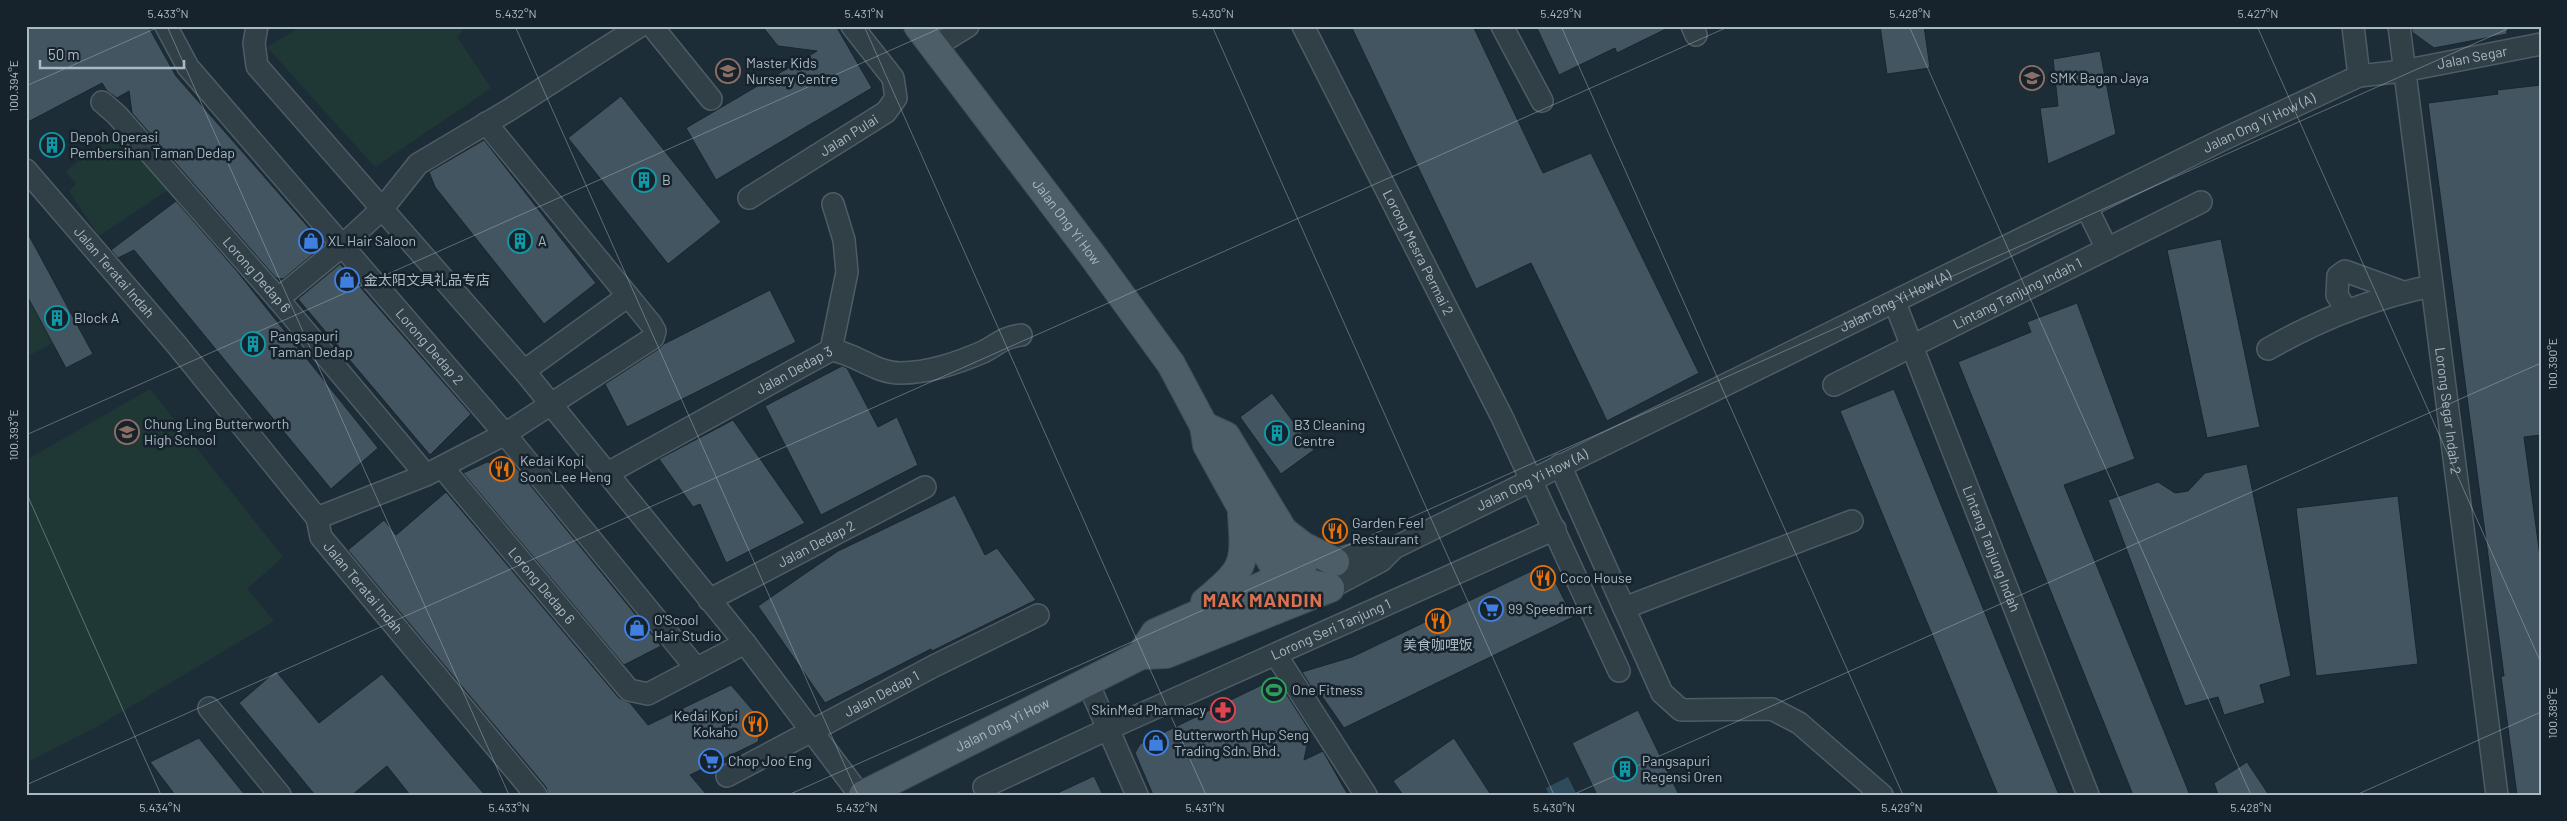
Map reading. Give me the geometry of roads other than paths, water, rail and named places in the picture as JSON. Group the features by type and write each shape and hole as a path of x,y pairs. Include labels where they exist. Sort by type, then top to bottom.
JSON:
{"main road":[{"name":"Jalan Ong Yi How","path":"918,26 1092,255 1171,364 1204,426 1207,444 1241,505 1293,575 1155,633 1141,655"},
{"path":"1204,426 1226,436 1284,532 1293,575 1282,595 1249,620"},
{"path":"1185,619 1232,579 1241,565 1245,550 1241,505"},
{"path":"1284,532 1303,546 1332,575"},
{"path":"1293,575 1332,575"},
{"name":"Jalan Ong Yi How","path":"862,795 1141,655 1166,654 1249,620 1332,575"}],"street":[{"name":"Lorong Dedap 2","path":"166,26 188,67 505,434 696,668"},
{"path":"258,26 254,42 257,66 524,371 745,643 862,795"},
{"path":"278,299 342,246 383,208 418,164 640,26"},
{"path":"652,26 711,99"},
{"name":"Jalan Pulai","path":"749,198 886,112 896,98 893,78 852,26"},
{"path":"934,47 968,26"},
{"name":"Lorong Mesra Permai 2","path":"1303,26 1532,478 1619,671"},
{"path":"1502,26 1542,101"},
{"path":"2353,26 2359,76"},
{"name":"Lorong Segar Indah 2","path":"2399,26 2403,71 2497,795"},
{"name":"Jalan Segar","path":"2403,71 2541,44"},
{"name":"Jalan Ong Yi How (A)","path":"1332,575 1381,561 1394,548 1532,478 2087,208 2224,139 2359,76 2403,71"},
{"name":"Lorong Dedap 6","path":"102,102 117,115 278,299 629,690 648,694 696,668"},
{"path":"317,518 434,471 505,434 653,338 655,331 628,296 486,123"},
{"name":"Jalan Teratai Indah","path":"26,170 176,344 317,518 321,537 536,795"},
{"name":"Lintang Tanjung Indah 1","path":"1834,384 2201,202"},
{"path":"831,350 847,272 844,240 833,204"},
{"path":"2087,208 2107,249"},
{"path":"2347,311 2337,295 2338,276 2344,270 2403,292"},
{"path":"2268,349 2347,311 2403,292 2431,286"},
{"path":"524,371 628,296"},
{"name":"Lintang Tanjung Indah","path":"1895,302 2088,795"},
{"name":"Jalan Dedap 3","path":"606,474 831,350 845,352 861,361 899,373 948,366 984,351 1006,337 1021,335"},
{"path":"1560,465 1662,693 1681,710 1772,709 1799,723 1882,795"},
{"name":"Jalan Dedap 2","path":"709,600 925,487"},
{"path":"1624,608 1852,521"},
{"name":"Lorong Seri Tanjung 1","path":"984,788 1108,729 1555,529"},
{"name":"Jalan Dedap 1","path":"728,776 812,730 1038,615"},
{"path":"696,668 745,643"},
{"path":"1276,655 1366,795"},
{"path":"1088,683 1137,795"},
{"path":"209,708 280,795"}],"water":[{"path":"1568,777 1577,795 1549,795 1546,788"}],"place":[{"name":"Master Kids Nursery Centre","path":"728,71"},
{"name":"SMK Bagan Jaya","path":"2032,78"},
{"name":"Depoh Operasi Pembersihan Taman Dedap","path":"52,145"},
{"name":"B","path":"644,180"},
{"name":"XL Hair Saloon","path":"311,241"},
{"name":"A","path":"520,241"},
{"name":"金太阳文具礼品专店","path":"347,280"},
{"name":"Block A","path":"57,318"},
{"name":"Pangsapuri Taman Dedap","path":"253,344"},
{"name":"Chung Ling Butterworth High School","path":"127,432"},
{"name":"B3 Cleaning Centre","path":"1277,433"},
{"name":"Kedai Kopi Soon Lee Heng","path":"502,469"},
{"name":"Garden Feel Restaurant","path":"1335,531"},
{"name":"Coco House","path":"1543,578"},
{"name":"99 Speedmart","path":"1491,609"},
{"name":"美食咖哩饭","path":"1438,621"},
{"name":"O'Scool Hair Studio","path":"637,628"},
{"name":"One Fitness","path":"1274,690"},
{"name":"SkinMed Pharmacy","path":"1223,710"},
{"name":"Kedai Kopi Kokaho","path":"755,724"},
{"name":"Butterworth Hup Seng Trading Sdn. Bhd.","path":"1156,743"},
{"name":"Chop Joo Eng","path":"711,761"},
{"name":"Pangsapuri Regensi Oren","path":"1625,769"}],"district":[{"name":"MAK MANDIN","path":"1263,600"}]}
